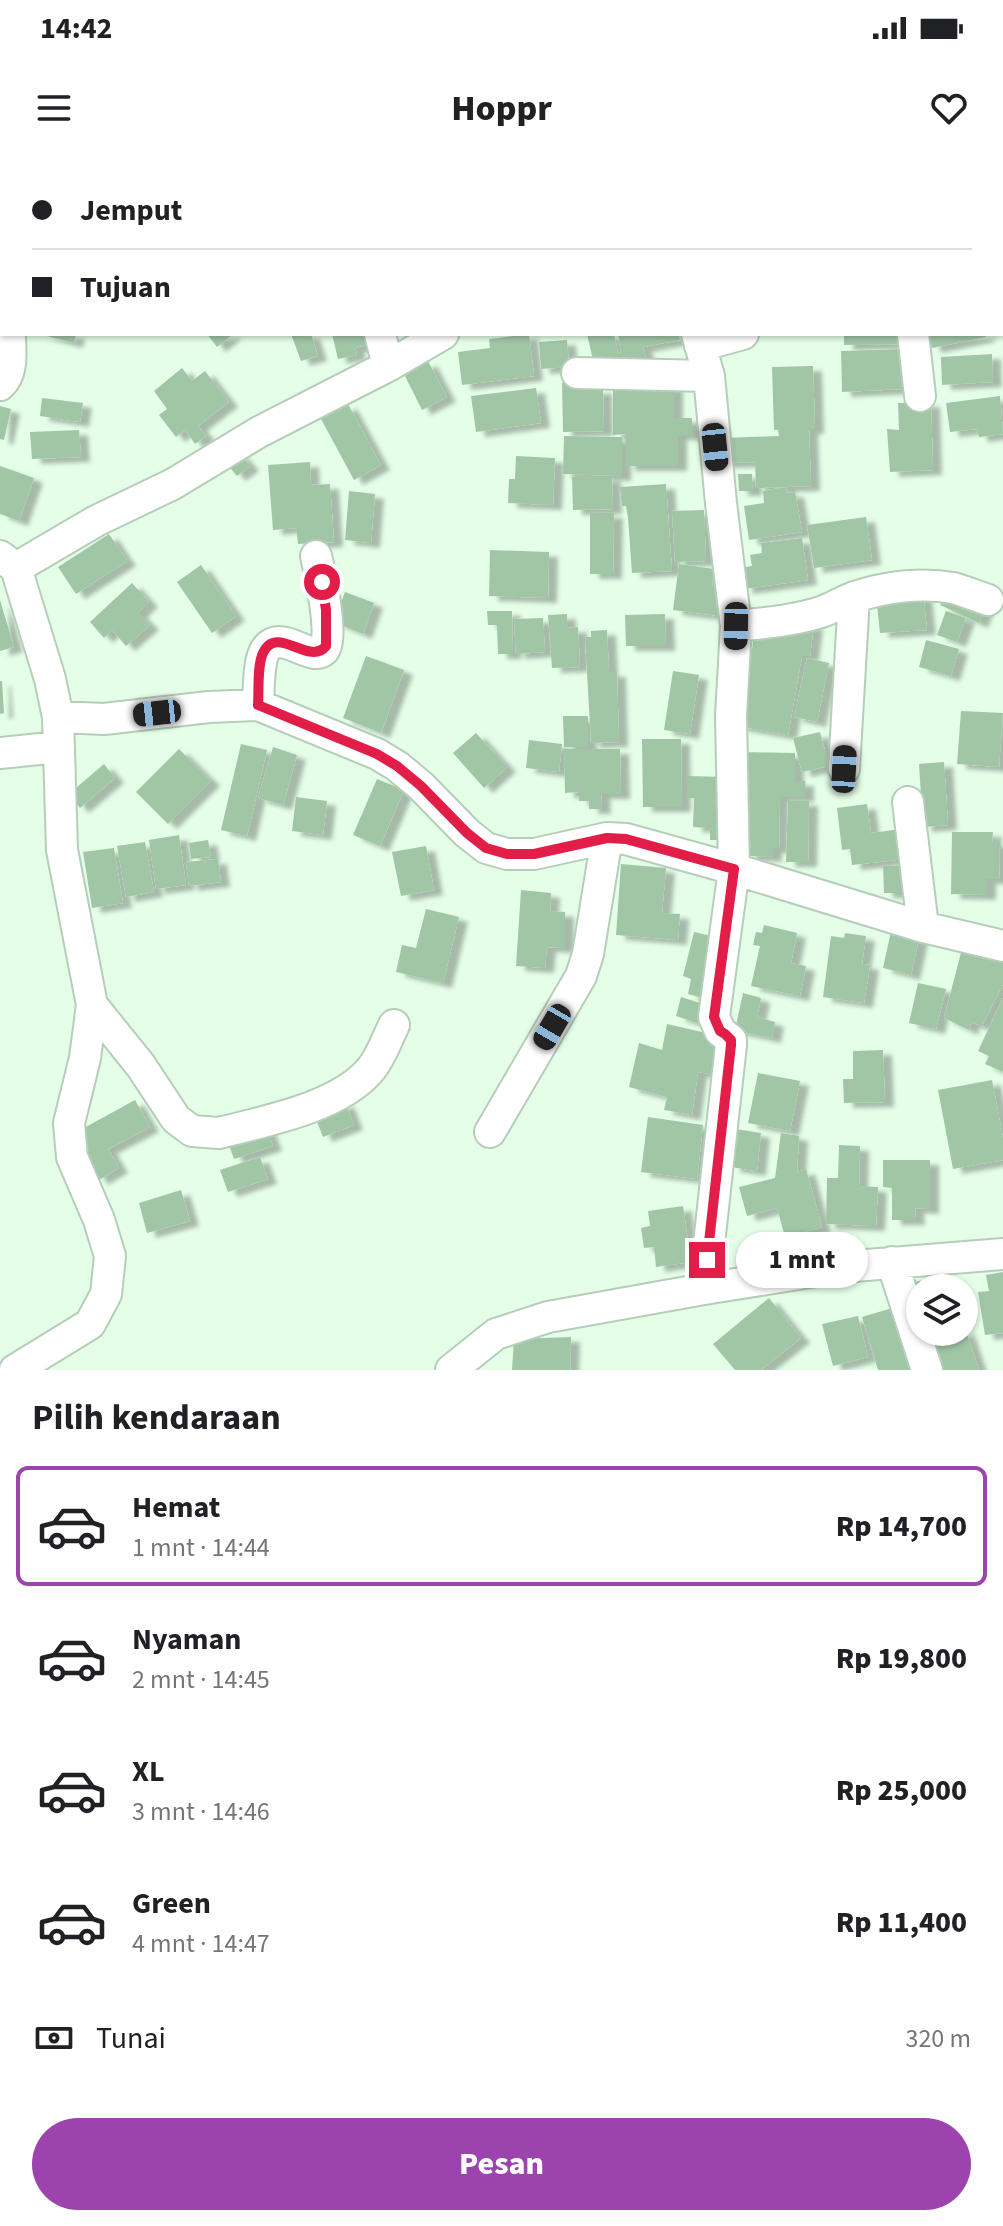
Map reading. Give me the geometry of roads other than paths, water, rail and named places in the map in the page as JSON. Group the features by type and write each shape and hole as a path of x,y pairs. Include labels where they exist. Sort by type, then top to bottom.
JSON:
{"street":[{"path":"0,385 9,372 10,336"},
{"path":"380,336 388,366"},
{"path":"15,1370 90,1324 106,1294 110,1256 99,1220 72,1157 69,1123 85,1058 92,1005 62,850 59,732 50,679 8,562 173,484 259,432 440,336"},
{"path":"704,1289 731,1045 731,1040 717,1028 714,1017 734,869 731,716 736,626 709,376 698,340 728,336"},
{"path":"913,336 920,396"},
{"path":"577,373 709,376"},
{"path":"258,705 261,660 269,645 291,644 315,654 322,652 326,646 326,610 316,556"},
{"path":"736,626 795,619 824,611 854,597 889,588 923,586 953,589 988,600"},
{"path":"844,769 854,597"},
{"path":"0,753 104,719 209,707 258,705 377,754 397,766 486,848 507,854 534,854 607,838 626,839 923,927 1003,946"},
{"path":"908,802 923,927"},
{"path":"490,1132 581,976 588,954 607,838"},
{"path":"92,1005 141,1066 176,1119 192,1131 203,1133 219,1133 328,1101 354,1086 373,1067 394,1025"},
{"path":"451,1370 480,1358 496,1334 548,1317 842,1267 1003,1254"},
{"path":"892,1262 927,1370"}]}
